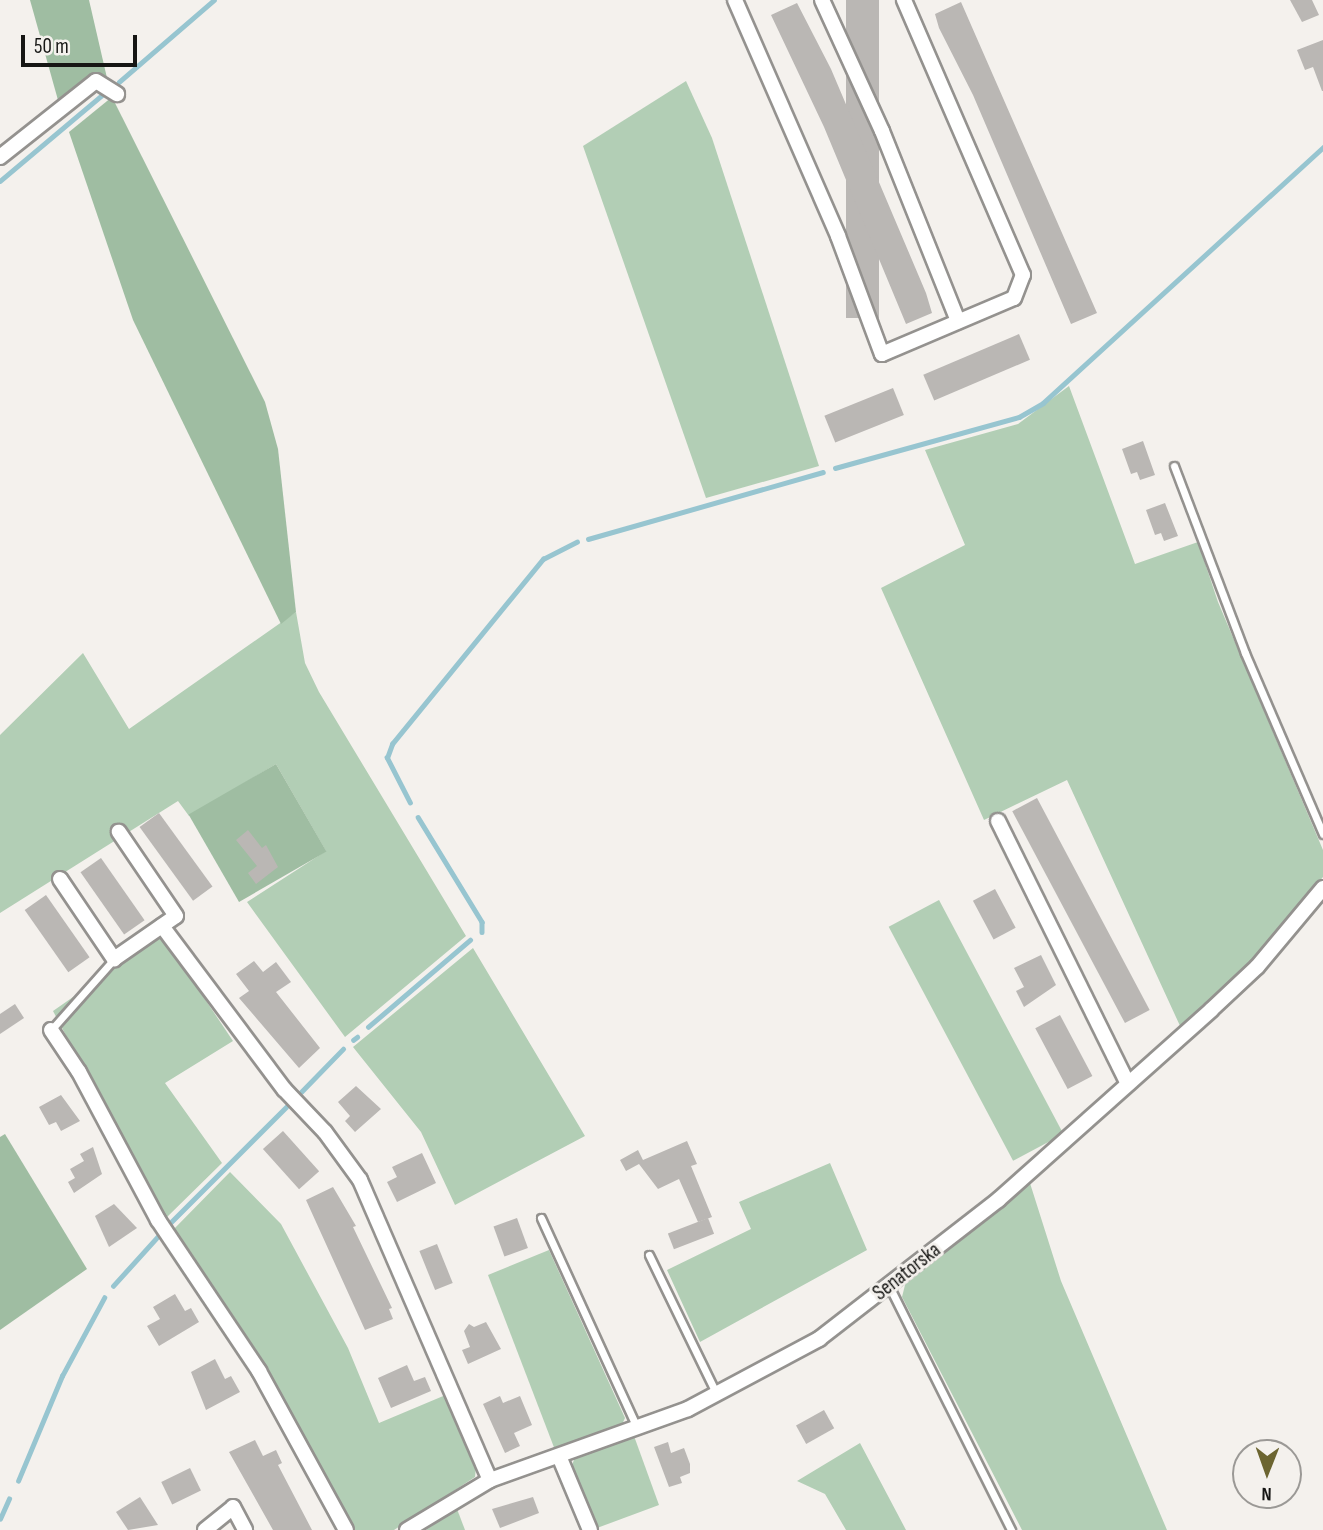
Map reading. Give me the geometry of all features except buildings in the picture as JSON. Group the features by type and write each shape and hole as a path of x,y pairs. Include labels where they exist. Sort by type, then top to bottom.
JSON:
{"street":[{"path":"735,0 838,236 882,354 1014,298 1023,275 904,0"},
{"path":"822,0 882,131 958,321"},
{"path":"0,157 96,81 117,94"},
{"path":"998,821 1128,1084"},
{"path":"60,879 114,959 176,916 119,832"},
{"name":"Senatorska","path":"407,1530 490,1480 637,1429 717,1396 819,1339 890,1287 998,1200 1128,1084 1257,967 1323,888"},
{"path":"162,926 284,1089 325,1132 360,1180 490,1480"},
{"path":"51,1030 79,1072 158,1220 259,1371 346,1530"},
{"path":"559,1456 590,1530"},
{"path":"205,1530 233,1507 246,1530"}],"lane":[{"path":"1174,466 1245,653 1323,834"},
{"path":"51,1030 114,959"},
{"path":"541,1218 637,1429"},
{"path":"649,1255 717,1396"},
{"path":"890,1287 1011,1530"}],"green space":[{"path":"30,0 89,0 107,78 63,118"},
{"path":"686,81 712,138 819,466 706,498 583,146"},
{"path":"112,97 265,402 278,449 296,612 281,624 133,320 69,132"},
{"path":"1069,386 1135,564 1198,542 1218,602 1323,850 1323,877 1238,979 1181,1028 1067,780 984,820 881,588 965,545 925,450 1018,424"},
{"path":"296,612 305,663 319,692 466,936 345,1037 247,902 326,851 276,764 189,816 178,801 0,913 0,735 83,653 129,729"},
{"path":"276,764 326,851 239,902 189,814"},
{"path":"939,900 1063,1134 1013,1161 889,927"},
{"path":"162,935 233,1041 165,1083 222,1163 164,1220 53,1011"},
{"path":"473,948 585,1136 455,1205 421,1132 353,1047"},
{"path":"5,1134 87,1269 0,1330 0,1137"},
{"path":"830,1163 867,1250 700,1342 667,1270 751,1229 739,1202"},
{"path":"230,1172 281,1224 348,1348 379,1423 448,1394 476,1467 475,1477 394,1530 351,1530 230,1314 172,1231"},
{"path":"1029,1180 1061,1281 1167,1530 1022,1530 902,1297 906,1281"},
{"path":"549,1250 625,1418 620,1429 555,1450 488,1275"},
{"path":"634,1436 659,1505 597,1528 571,1468 575,1457"},
{"path":"860,1443 906,1530 846,1530 825,1494 797,1481"},
{"path":"457,1509 465,1530 426,1530"}],"waterway":[{"path":"119,82 214,0"},
{"path":"0,181 107,91"},
{"path":"835,468 1019,417 1043,403 1323,147"},
{"path":"588,539 823,472"},
{"path":"410,803 387,758 392,744 543,559 577,542"},
{"path":"418,817 482,922 482,932"},
{"path":"368,1027 470,940"},
{"path":"353,1040 357,1037"},
{"path":"301,1092 343,1049"},
{"path":"169,1224 286,1107"},
{"path":"113,1286 160,1234"},
{"path":"18,1481 62,1376 104,1298"},
{"path":"0,1519 9,1499"}]}
